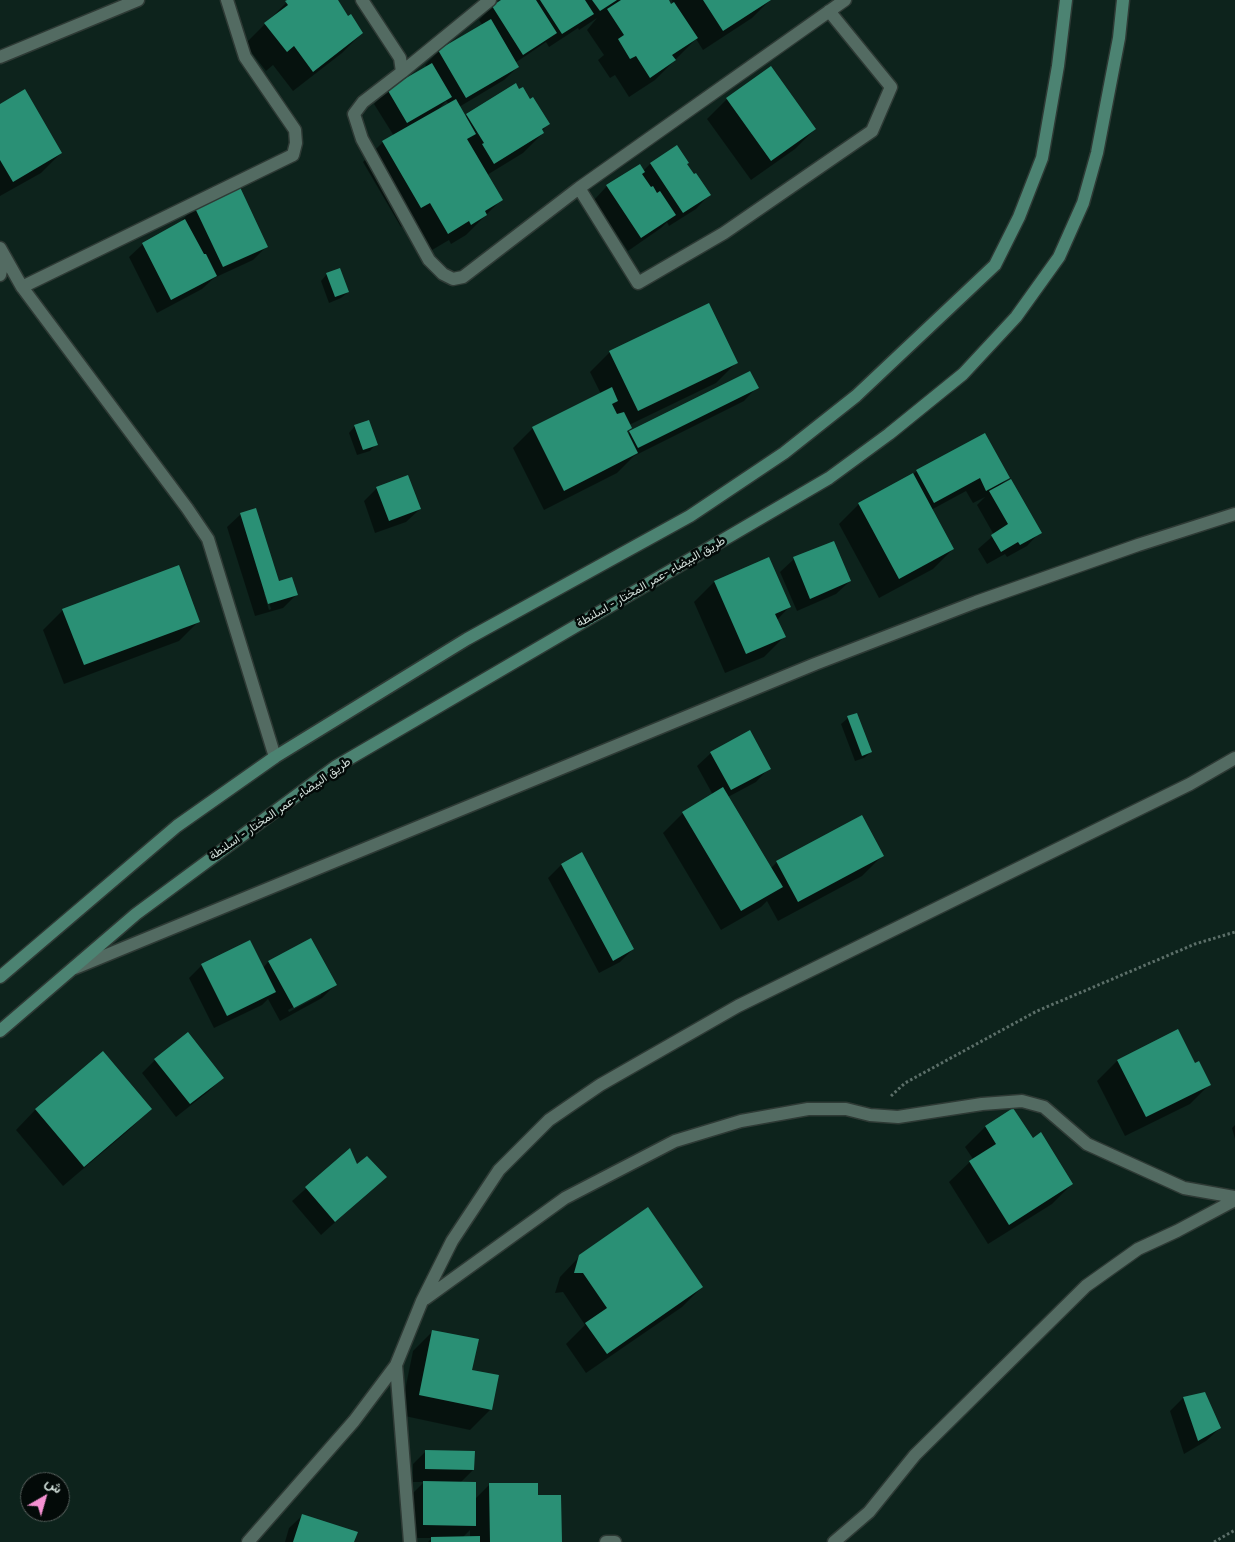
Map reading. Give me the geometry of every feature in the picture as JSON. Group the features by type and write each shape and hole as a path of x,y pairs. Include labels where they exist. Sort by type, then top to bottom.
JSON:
{"main road":[{"path":"0,977 177,826 275,757 467,639 690,516 784,453 856,396 994,265 1019,217 1042,158 1058,66 1066,0"},
{"name":"طريق البيضاء -عمر المختار - اسلنطة","path":"0,1031 136,914 335,767 829,478 889,434 962,374 1016,317 1059,257 1083,203 1097,153 1123,0"}],"street":[{"path":"0,57 138,0"},
{"path":"22,287 293,154 296,143 295,130 245,57 227,0"},
{"path":"362,0 400,58 402,72"},
{"path":"490,0 363,102 354,114 362,139 429,260 443,274 453,279 463,277 579,188 845,0"},
{"path":"579,188 638,283 724,233 872,131 892,87 829,11"},
{"path":"2,252 22,287 187,508 208,539 275,757"},
{"path":"0,275 2,252"},
{"path":"70,970 833,657 976,602 1138,545 1235,514"},
{"path":"248,1542 354,1421 396,1365 422,1301 452,1240 499,1170 548,1120 600,1085 738,1006 1190,784 1235,758"},
{"path":"422,1301 565,1198 675,1140 741,1121 808,1109 846,1109 870,1115 898,1117 982,1104 1022,1101 1044,1107 1087,1144 1184,1188 1235,1198"},
{"path":"834,1542 869,1512 915,1455 1086,1286 1138,1249 1177,1231 1235,1198"},
{"path":"396,1365 410,1542"},
{"path":"606,1542 616,1542"}],"path":[{"path":"870,1115 905,1083 1037,1011 1195,944 1235,932"},
{"path":"1214,1542 1235,1530"}],"building":[{"path":"338,0 348,16 351,14 363,33 313,72 294,46 287,52 264,23 288,5 285,1"},
{"path":"501,0 536,0 557,33 523,55 492,6"},
{"path":"540,0 585,0 594,14 562,34"},
{"path":"592,0 617,0 600,11"},
{"path":"621,0 669,0 671,4 674,2 698,38 672,55 676,60 650,78 636,56 630,59 618,39 624,35 607,9"},
{"path":"703,0 771,0 723,31"},
{"path":"491,19 519,67 466,98 438,50"},
{"path":"432,63 452,97 407,123 387,89"},
{"path":"771,66 816,129 771,161 726,98"},
{"path":"516,83 519,89 523,87 530,99 533,97 550,124 542,129 544,133 494,164 482,144 484,143 466,114"},
{"path":"25,89 62,153 13,182 0,160 0,104"},
{"path":"456,99 476,134 467,139 503,200 485,211 487,215 471,225 469,221 448,234 430,203 421,208 382,141"},
{"path":"677,145 689,163 687,164 694,174 696,173 711,195 683,213 650,163"},
{"path":"640,164 645,172 642,174 651,187 653,186 657,193 660,191 676,215 641,238 606,185"},
{"path":"239,185 268,247 223,267 194,206"},
{"path":"185,219 217,276 171,300 142,243"},
{"path":"340,268 349,292 335,297 326,273"},
{"path":"709,303 738,363 638,411 609,351"},
{"path":"750,371 759,388 638,448 629,431"},
{"path":"612,387 618,401 612,404 617,414 624,412 632,428 627,431 638,453 564,491 532,427"},
{"path":"369,420 378,445 363,450 354,425"},
{"path":"985,433 1010,478 986,491 980,478 934,503 916,470"},
{"path":"913,473 954,549 899,579 858,503"},
{"path":"408,475 421,509 389,521 376,487"},
{"path":"1011,479 1042,533 1020,545 1018,542 1001,552 991,535 1008,524 989,491"},
{"path":"256,508 279,581 292,577 298,595 268,604 240,513"},
{"path":"834,541 851,581 810,599 793,557"},
{"path":"769,557 791,607 775,614 786,637 746,654 714,581"},
{"path":"179,565 200,622 84,665 62,609"},
{"path":"857,713 872,752 862,756 847,716"},
{"path":"750,730 771,769 731,790 710,752"},
{"path":"723,787 783,887 741,911 682,812"},
{"path":"862,815 884,856 798,902 776,861"},
{"path":"582,852 634,949 613,961 561,864"},
{"path":"311,938 337,985 294,1008 268,961"},
{"path":"250,940 276,992 227,1016 201,964"},
{"path":"1178,1029 1195,1063 1199,1061 1211,1085 1146,1117 1117,1060"},
{"path":"188,1032 224,1078 190,1104 154,1059"},
{"path":"103,1051 152,1109 84,1167 35,1109"},
{"path":"1013,1108 1033,1138 1041,1132 1073,1184 1009,1225 969,1161 996,1144 985,1126"},
{"path":"350,1148 357,1164 367,1156 387,1177 335,1222 305,1187"},
{"path":"648,1207 703,1287 607,1354 585,1323 607,1308 583,1273 574,1273 579,1255"},
{"path":"432,1330 479,1339 472,1370 499,1375 492,1410 419,1395"},
{"path":"1205,1392 1221,1428 1198,1441 1183,1397"},
{"path":"425,1450 475,1451 474,1470 425,1469"},
{"path":"423,1481 476,1482 476,1526 423,1525"},
{"path":"489,1483 538,1483 538,1495 561,1495 562,1542 490,1542"},
{"path":"302,1514 358,1532 354,1542 293,1542"},
{"path":"480,1536 480,1542 431,1542 431,1537"}]}
